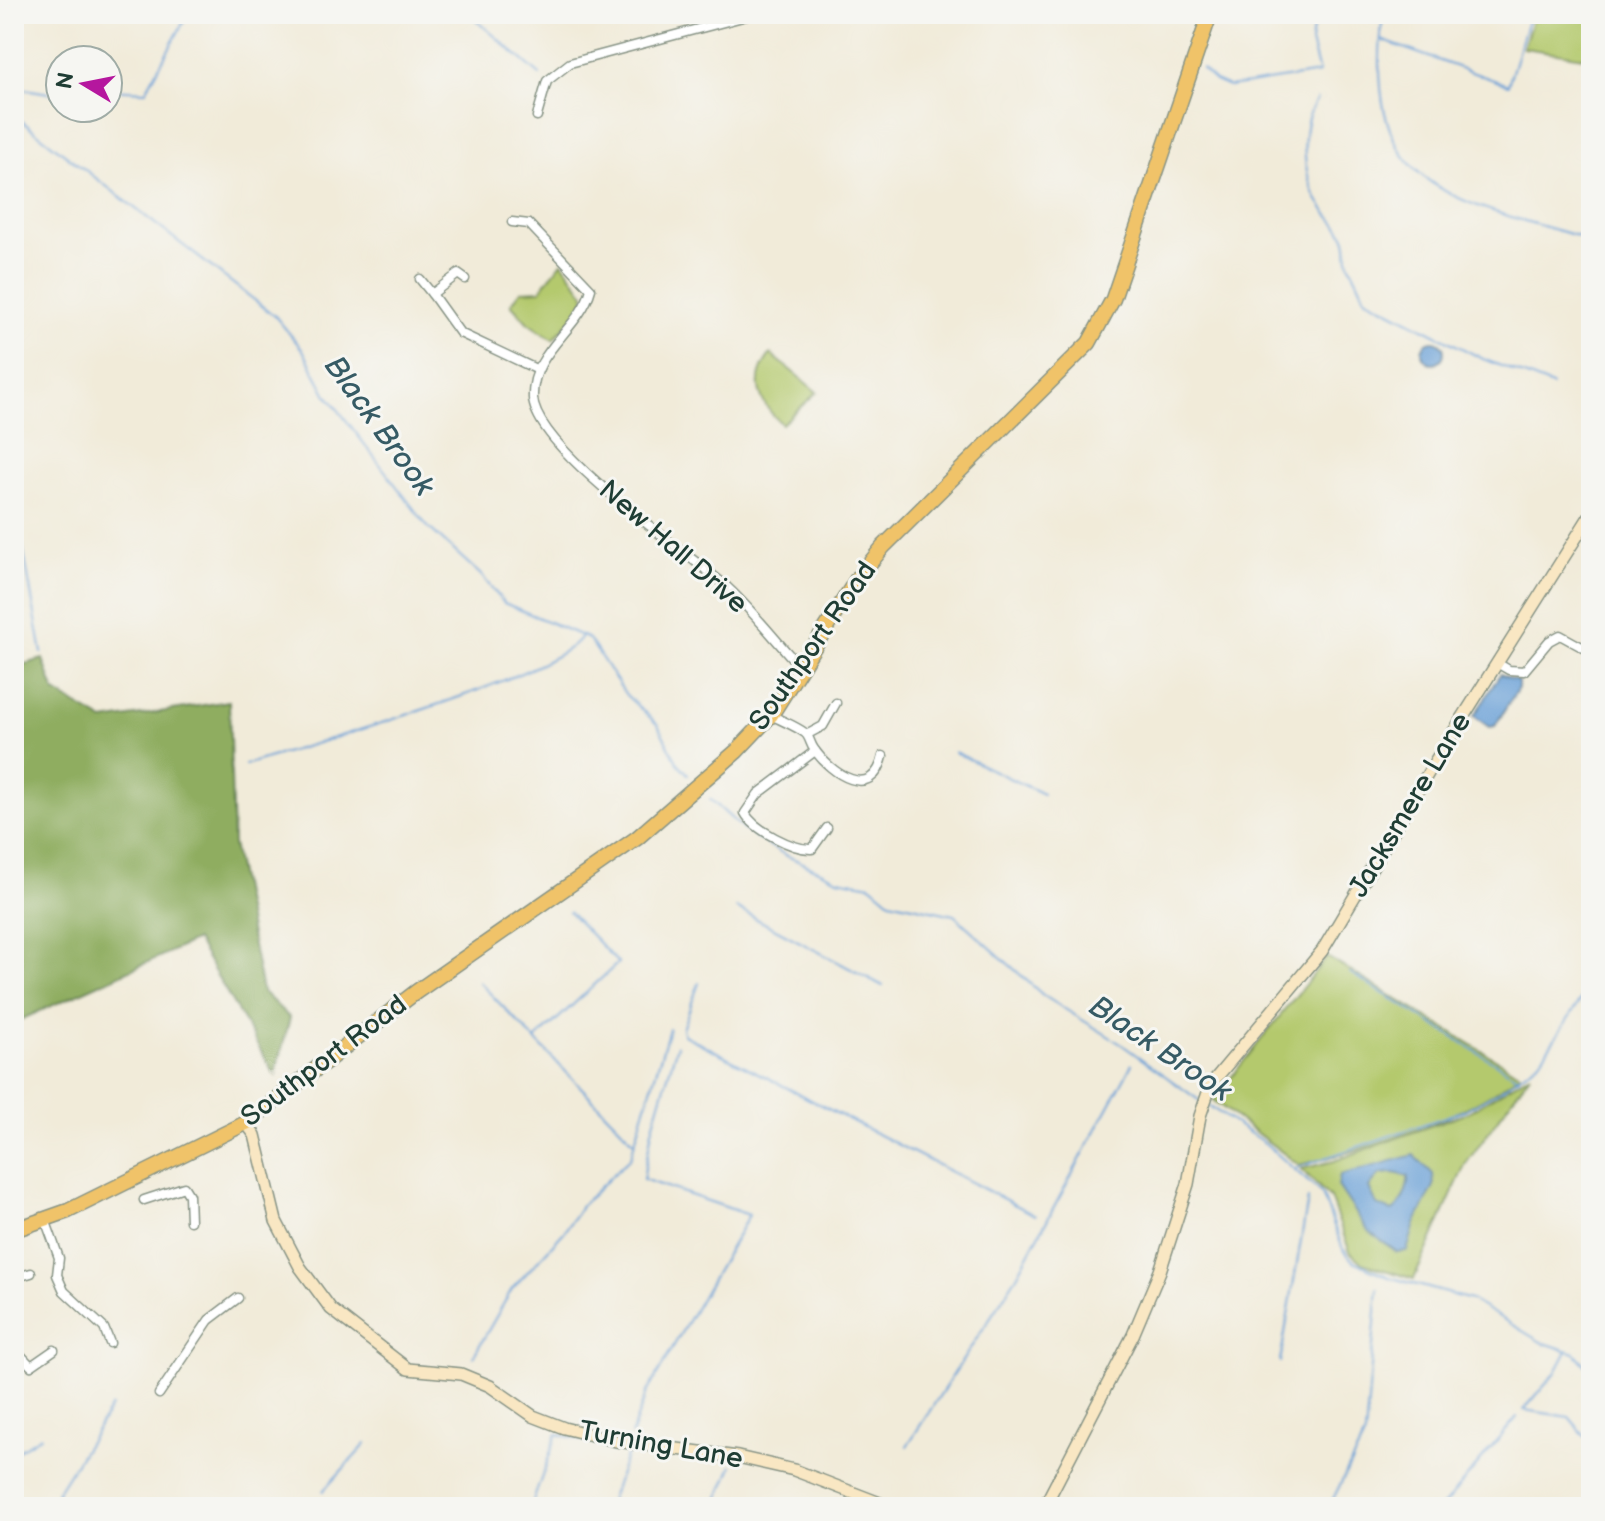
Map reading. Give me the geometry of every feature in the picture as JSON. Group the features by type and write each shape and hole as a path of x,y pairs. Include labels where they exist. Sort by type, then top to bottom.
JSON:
{"highway":[{"name":"Southport Road","path":"14,1230 45,1219 246,1123 416,992 637,838 737,751 771,715 857,579 883,547 1089,343 1113,299 1210,14"}],"main road":[{"name":"Jacksmere Lane","path":"1044,1507 1133,1335 1160,1271 1188,1184 1200,1116 1211,1084 1322,951 1591,514"},
{"name":"Turning Lane","path":"246,1123 255,1135 284,1240 314,1289 349,1325 408,1369 461,1374 490,1386 533,1416 564,1428 616,1441 738,1457 794,1470 890,1507"}],"street":[{"path":"537,116 547,81 570,63 754,14"},
{"path":"420,279 460,333 538,370 586,307 591,289 529,224 512,222"},
{"path":"432,294 458,274 465,279"},
{"name":"New Hall Drive","path":"539,366 533,399 544,429 578,465 728,588 801,668"},
{"path":"1497,663 1509,670 1524,671 1549,641 1560,635 1591,652"},
{"path":"808,734 823,726 836,703"},
{"path":"771,715 808,734 815,751 851,781 860,783 870,778 883,756"},
{"path":"815,751 758,794 745,813 762,828 804,849 812,849 827,828"},
{"path":"144,1200 184,1187 194,1209 190,1221"},
{"path":"45,1219 59,1258 57,1275 64,1291 104,1328 110,1343"},
{"path":"14,1278 31,1273"},
{"path":"159,1394 209,1320 238,1298"},
{"path":"14,1348 31,1366 54,1350"}],"green space":[{"path":"1534,14 1591,14 1591,58 1523,48"},
{"path":"562,262 585,294 583,306 553,340 528,323 511,304 521,291 540,290"},
{"path":"771,354 817,392 782,424 767,408 760,391 760,373"},
{"path":"43,659 55,692 104,721 229,701 233,844 262,991 290,1018 275,1075 196,940 14,1023 14,667"},
{"path":"1327,957 1520,1074 1471,1106 1415,1131 1299,1165 1213,1100"},
{"path":"1530,1074 1465,1165 1414,1279 1362,1263 1350,1252 1330,1198 1301,1169 1334,1161 1468,1112"}],"water":[{"path":"1429,341 1437,341 1444,352 1437,363 1429,363 1422,356 1422,348"},
{"path":"1500,674 1518,681 1518,688 1495,726 1489,727 1474,716"},
{"path":"1414,1155 1433,1174 1434,1186 1415,1224 1407,1251 1397,1252 1368,1231 1338,1186 1340,1175","holes":["1380,1174 1408,1176 1404,1196 1396,1209 1392,1211 1377,1205 1369,1188"]}],"waterway":[{"path":"124,90 146,91 188,14"},
{"path":"469,14 540,75"},
{"path":"1202,69 1215,81 1229,87 1319,73 1311,42 1315,14"},
{"path":"1383,14 1380,73 1387,119 1402,153 1426,178 1457,197 1495,212 1591,240"},
{"path":"1381,40 1508,85 1530,14"},
{"path":"14,87 44,92"},
{"path":"1317,99 1307,123 1306,167 1321,205 1346,239 1349,261 1365,298 1483,359 1552,386"},
{"name":"Black Brook","path":"14,115 275,316 303,350 327,395 427,526 481,575 504,603 589,639 626,695 658,725 677,762 688,774"},
{"path":"14,373 21,395"},
{"path":"14,499 42,653"},
{"path":"245,765 480,689 563,652 581,636"},
{"path":"954,752 1043,794"},
{"name":"Black Brook","path":"710,799 744,830 785,855 838,879 871,885 890,901 954,915 1044,996 1121,1044 1200,1101"},
{"path":"736,908 883,986"},
{"path":"535,1040 618,963 569,912"},
{"path":"1350,973 1519,1078"},
{"path":"479,982 634,1142"},
{"path":"699,983 682,1029 684,1035 1035,1215"},
{"path":"1296,1168 1465,1110 1502,1089 1540,1061 1591,984"},
{"path":"473,1357 512,1289 564,1232 581,1206 630,1158 669,1029"},
{"path":"631,1435 646,1394 749,1215 643,1179 652,1130 677,1045"},
{"path":"907,1446 1014,1281 1132,1064"},
{"name":"Black Brook","path":"1209,1106 1266,1144 1322,1194 1343,1249 1353,1261 1389,1277 1471,1300 1541,1342 1575,1353 1591,1371"},
{"path":"1280,1362 1308,1199"},
{"path":"1329,1507 1365,1435 1378,1289"},
{"path":"1567,1351 1556,1372 1524,1410 1569,1417 1591,1443"},
{"path":"48,1507 111,1407"},
{"path":"1442,1507 1517,1417"},
{"path":"531,1507 557,1434 620,1449"},
{"path":"14,1453 41,1436"},
{"path":"323,1491 366,1444"},
{"path":"608,1507 628,1451"},
{"path":"715,1507 732,1466"},
{"path":"308,1507 315,1500"}]}
